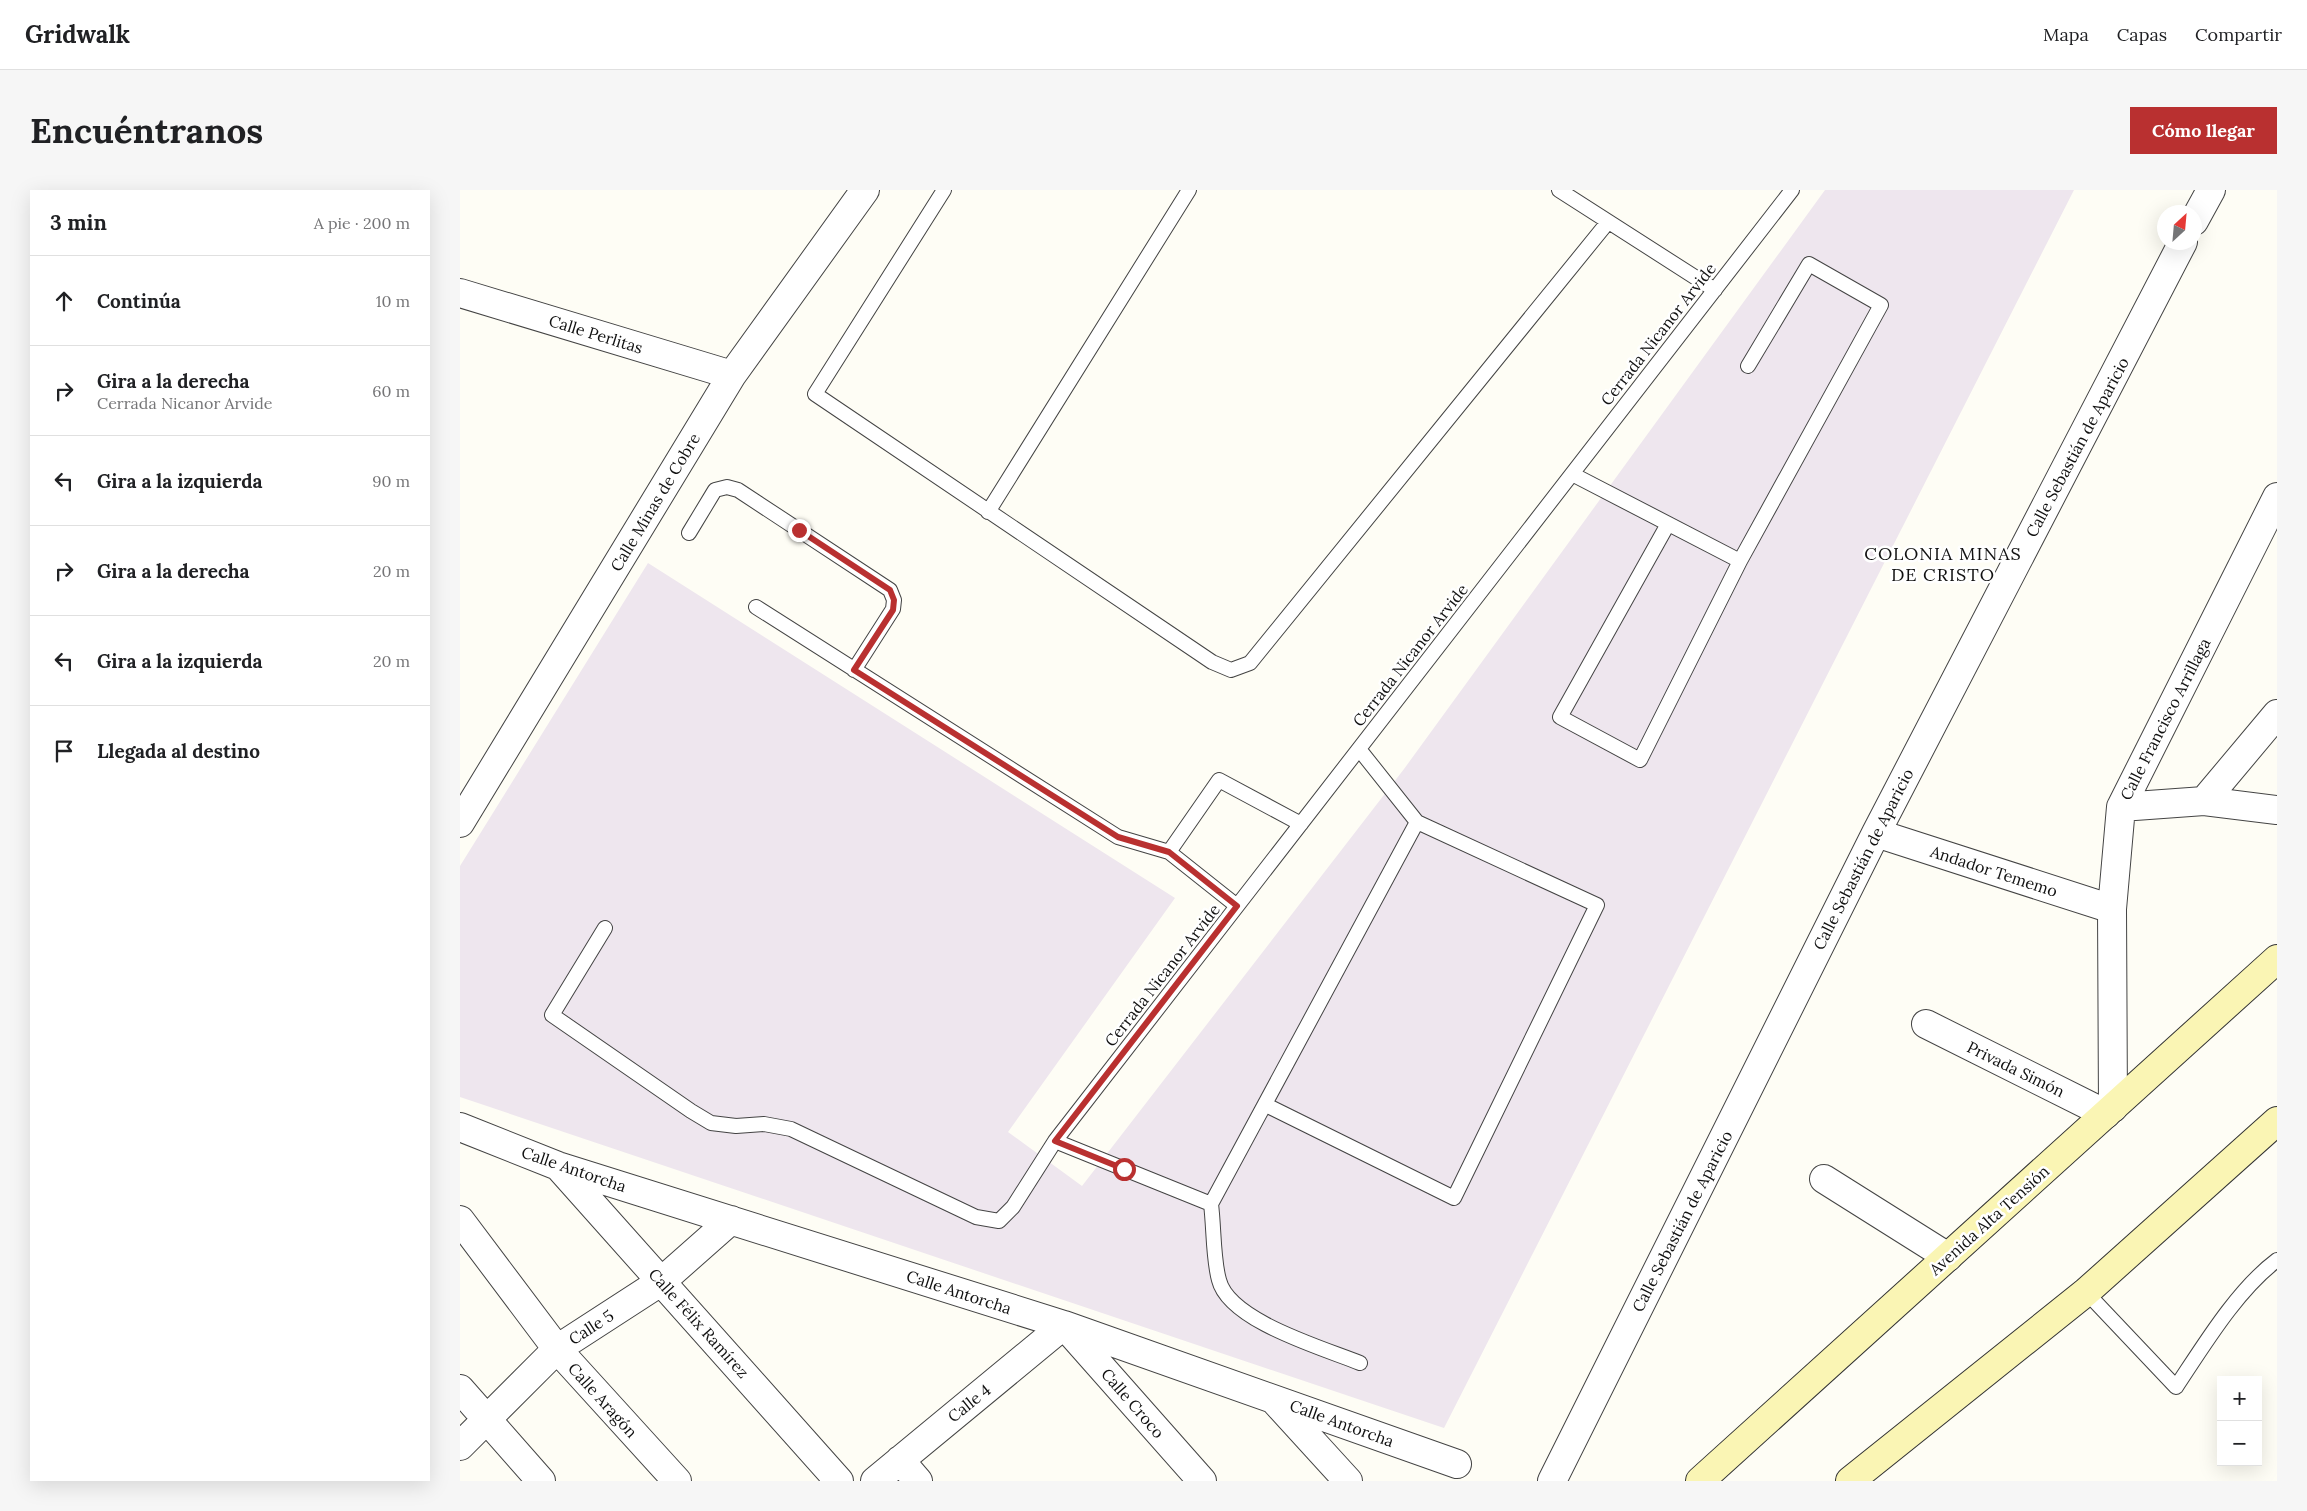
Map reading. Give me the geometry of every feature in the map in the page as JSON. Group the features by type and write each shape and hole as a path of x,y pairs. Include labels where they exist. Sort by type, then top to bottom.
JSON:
{"main road":[{"name":"Avenida Alta Tensión","path":"1700,1481 2277,960"},
{"path":"1850,1481 2086,1292 2277,1121"}],"street":[{"name":"Calle Minas de Cobre","path":"460,823 732,375 865,190"},
{"path":"2202,206 2211,190"},
{"name":"Calle Sebastián de Aparicio","path":"1552,1481 1876,832 2179,250"},
{"name":"Calle Perlitas","path":"460,293 732,375"},
{"name":"Calle Francisco Arrillaga","path":"2110,1111 2112,909 2121,807 2277,497"},
{"path":"2204,801 2277,714"},
{"path":"2121,807 2204,801 2277,810"},
{"name":"Andador Tememo","path":"1876,832 2112,909"},
{"name":"Privada Simón","path":"1926,1024 2110,1111"},
{"name":"Calle Antorcha","path":"460,1127 558,1166 1064,1325 1456,1464"},
{"name":"Calle Félix Ramírez","path":"558,1166 839,1481"},
{"path":"1824,1179 1948,1257"},
{"name":"Calle Aragón","path":"460,1220 558,1349 677,1481"},
{"name":"Calle 5","path":"460,1446 558,1349 662,1281 732,1220"},
{"name":"Calle 4","path":"875,1481 1064,1325"},
{"name":"Calle Croco","path":"1064,1325 1202,1481"},
{"path":"460,1390 488,1419 541,1481"},
{"path":"1273,1398 1348,1481"},
{"path":"900,1460 918,1481"}],"lane":[{"path":"944,190 815,394 1212,662 1230,670 1250,663 1608,222"},
{"path":"988,512 1189,190"},
{"path":"1559,190 1715,290"},
{"name":"Cerrada Nicanor Arvide","path":"605,928 552,1015 690,1111 712,1123 736,1126 764,1124 791,1129 976,1217 999,1221 1014,1207 1055,1141 1792,190"},
{"path":"1668,524 1560,716 1640,760 1740,561 1881,305 1809,264 1748,366"},
{"path":"1572,474 1740,561"},
{"path":"689,533 715,490 727,487 738,490 890,590 894,600 893,610 854,670"},
{"path":"756,607 1118,837 1169,852 1237,906"},
{"path":"1266,1105 1454,1198 1597,905 1417,822 1359,749"},
{"path":"1169,852 1219,780 1301,824"},
{"path":"1360,1363 1260,1323 1233,1304 1219,1282 1211,1204 1417,822"},
{"path":"1055,1141 1211,1204"},
{"path":"2086,1292 2176,1387 2235,1304 2277,1260"}],"shaded area":[{"path":"1825,190 2074,190 1444,1428 460,1097 460,866 648,563 1175,898 1008,1132 1082,1186 1404,769"}],"district":[{"name":"COLONIA MINAS DE CRISTO","path":"1943,564"}],"route":[{"path":"799,530 890,590 894,600 893,610 854,670 1118,837 1169,852 1237,906 1055,1141 1124,1169"}]}
